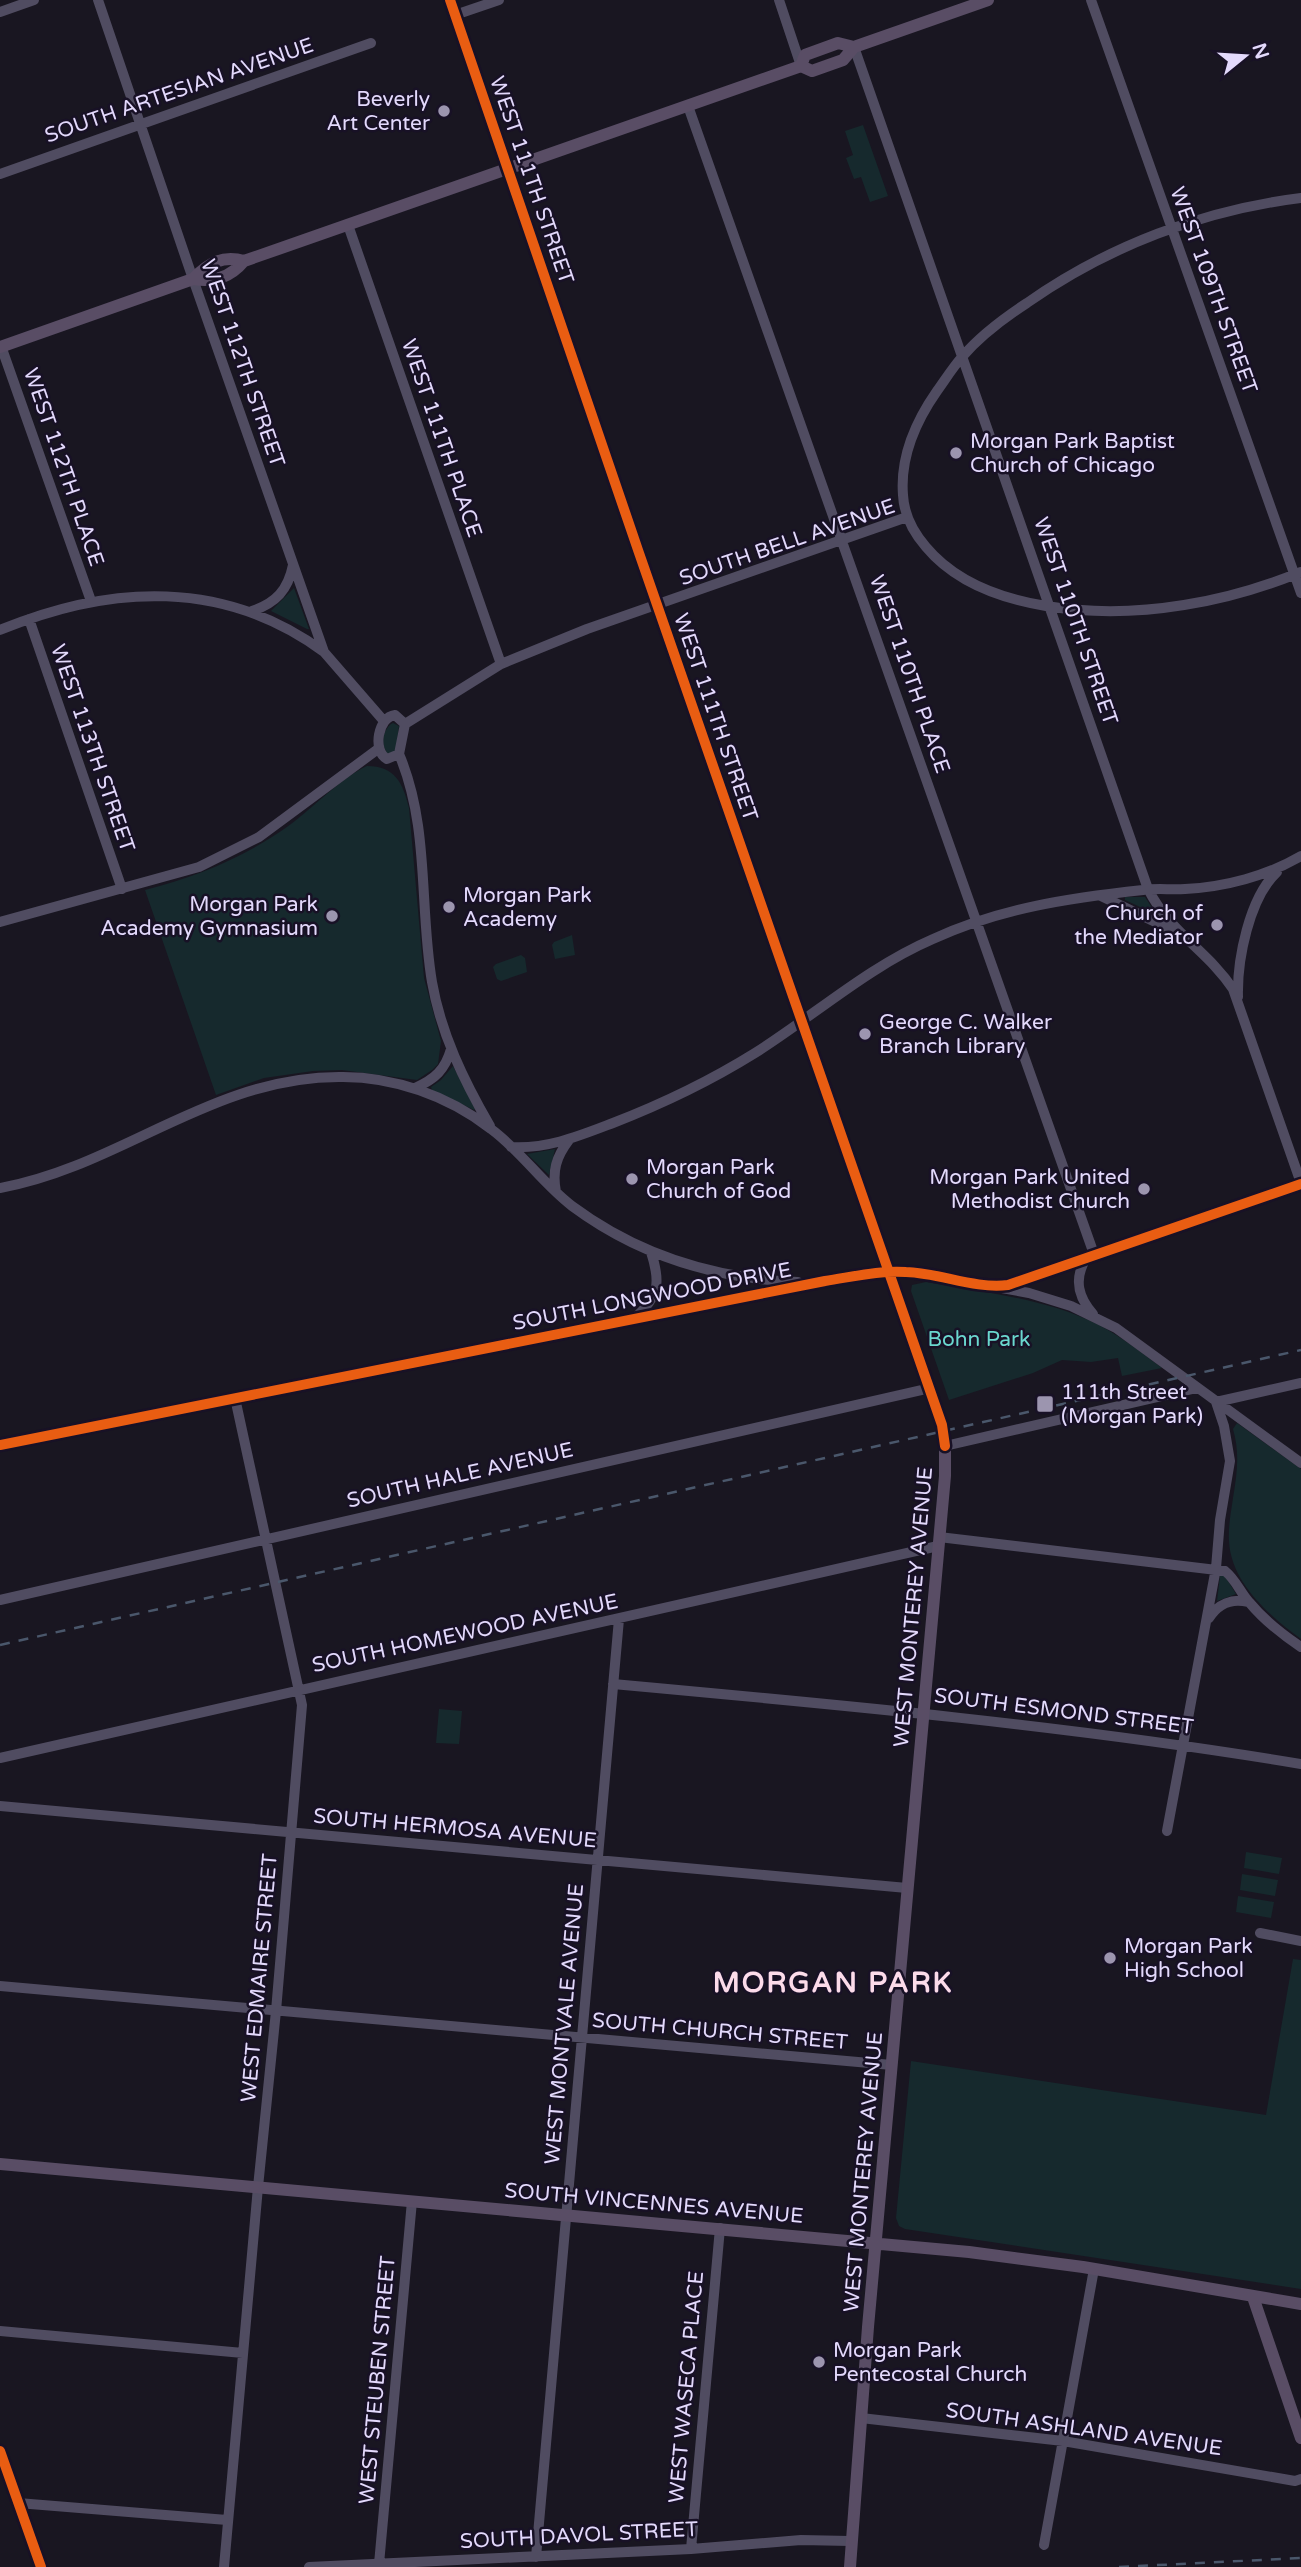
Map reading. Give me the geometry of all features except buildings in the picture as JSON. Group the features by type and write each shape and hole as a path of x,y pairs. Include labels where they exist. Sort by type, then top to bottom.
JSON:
{"main road":[{"name":"WEST 111TH STREET","path":"450,0 657,607 930,1388 942,1425 945,1446"},
{"path":"0,346 193,279 211,281 235,272 244,261 802,66 812,71 844,60 854,47 988,0"},
{"name":"WEST MONTEREY AVENUE","path":"850,2567 876,2242 945,1476 945,1446"},
{"name":"SOUTH VINCENNES AVENUE","path":"0,2164 969,2252 1094,2269 1301,2305"},
{"path":"1253,2297 1301,2438"}],"street":[{"path":"0,12 34,0"},
{"name":"WEST 112TH STREET","path":"98,0 324,652 383,720"},
{"path":"455,15 499,0"},
{"path":"779,0 802,66"},
{"name":"WEST 109TH STREET","path":"1091,0 1171,229 1298,573 1301,593"},
{"name":"SOUTH ARTESIAN AVENUE","path":"0,174 371,43"},
{"name":"WEST 110TH STREET","path":"854,47 1148,889 1157,907 1180,935 1219,971 1238,1000 1301,1184"},
{"name":"WEST 110TH PLACE","path":"688,106 976,920 1090,1258"},
{"path":"907,517 903,496 903,472 912,437 928,405 962,356 1002,320 1073,272 1115,251 1171,229 1235,209 1301,198"},
{"name":"WEST 111TH PLACE","path":"348,225 501,664"},
{"name":"WEST 112TH PLACE","path":"0,346 91,601"},
{"name":"SOUTH BELL AVENUE","path":"405,724 501,664 587,629 657,607 907,517 919,539 934,557 950,570 989,591 1050,607 1109,610 1183,605 1234,594 1298,573"},
{"path":"251,611 264,607 280,596 287,587 293,565"},
{"path":"0,630 91,601 171,596 207,600 251,611 297,631 324,652"},
{"name":"WEST 113TH STREET","path":"29,619 122,889"},
{"path":"399,754 387,759 378,749 383,720 389,716 395,715 405,724 399,754 411,782 416,807 422,849 432,981 451,1049 491,1129"},
{"path":"0,922 199,867 259,837 378,749"},
{"path":"511,1147 546,1146 569,1140 688,1091 757,1052 905,951 976,920 1042,903 1148,889 1167,891 1199,888 1256,876 1281,868 1301,856"},
{"path":"1238,1000 1240,971 1251,916 1264,887 1281,868"},
{"path":"1099,895 1180,935"},
{"path":"415,1088 439,1074 451,1049"},
{"path":"0,1188 79,1165 198,1109 286,1080 343,1076 415,1088 452,1105 491,1129 556,1193 598,1224 651,1252 691,1267 730,1275 768,1281 825,1281"},
{"path":"556,1193 556,1162 569,1140"},
{"name":"SOUTH LONGWOOD DRIVE","path":"0,1445 825,1281 909,1272 994,1287 1024,1281 1301,1184"},
{"path":"633,1320 648,1306 658,1283 651,1252"},
{"path":"1090,1258 1081,1268 1079,1290 1082,1302 1094,1316"},
{"path":"994,1287 1029,1293 1094,1316 1144,1347 1301,1463"},
{"path":"1216,1402 1301,1383"},
{"name":"SOUTH HALE AVENUE","path":"0,1600 930,1388"},
{"path":"945,1446 1196,1388"},
{"name":"WEST EDMAIRE STREET","path":"224,2567 302,1705 235,1398"},
{"path":"1167,1831 1216,1568 1220,1520 1230,1461 1224,1426 1216,1402"},
{"name":"SOUTH HOMEWOOD AVENUE","path":"0,1758 619,1619 938,1541 1216,1568"},
{"path":"1216,1568 1233,1577 1248,1602 1301,1647"},
{"path":"1205,1626 1211,1615 1222,1605 1239,1599 1248,1602"},
{"name":"WEST MONTVALE AVENUE","path":"536,2557 619,1619"},
{"name":"SOUTH ESMOND STREET","path":"613,1685 923,1713 1183,1744 1301,1764"},
{"name":"SOUTH HERMOSA AVENUE","path":"0,1806 907,1888"},
{"path":"1260,1933 1301,1941"},
{"name":"SOUTH CHURCH STREET","path":"0,1986 892,2065"},
{"name":"WEST STEUBEN STREET","path":"379,2564 412,2201"},
{"name":"WEST WASECA PLACE","path":"691,2549 720,2228"},
{"path":"1044,2545 1094,2269"},
{"path":"0,2331 243,2353"},
{"name":"SOUTH ASHLAND AVENUE","path":"861,2418 1063,2441 1295,2481 1301,2479"},
{"path":"0,2451 41,2567"},
{"path":"18,2503 228,2520"},
{"name":"SOUTH DAVOL STREET","path":"309,2567 691,2549 802,2540 850,2541"}],"green space":[{"path":"863,125 888,196 870,202 861,177 854,179 846,158 853,155 845,131"},
{"path":"294,588 309,629 271,611"},
{"path":"393,723 399,726 396,749 393,753 387,753 384,736"},
{"path":"367,766 385,769 396,778 404,791 409,808 424,978 441,1041 438,1064 417,1080 342,1070 313,1071 264,1078 216,1095 145,890 203,872 257,846 291,824 338,785"},
{"path":"1125,897 1145,897 1153,913 1125,900"},
{"path":"572,935 575,955 555,959 552,945 554,942"},
{"path":"521,955 525,958 527,972 501,981 497,979 493,967 496,964"},
{"path":"453,1066 474,1110 432,1090 431,1087"},
{"path":"555,1149 549,1175 527,1154"},
{"name":"Bohn Park","path":"926,1282 1014,1297 1057,1308 1099,1325 1162,1368 1122,1376 1118,1358 1091,1362 1062,1360 1033,1373 949,1400 911,1291 912,1285"},
{"path":"1237,1423 1301,1469 1301,1639 1254,1597 1244,1584 1231,1556 1229,1530 1237,1464 1233,1429"},
{"path":"1220,1576 1225,1576 1236,1594 1217,1601"},
{"path":"439,1709 462,1711 459,1744 436,1743"},
{"path":"1246,1852 1282,1858 1279,1874 1244,1868"},
{"path":"1242,1874 1278,1880 1275,1896 1240,1890"},
{"path":"1238,1896 1274,1902 1271,1918 1236,1912"},
{"path":"1293,1959 1301,1960 1301,2289 899,2226 896,2218 911,2061 1266,2115"}],"railway":[{"path":"0,1645 1301,1350"},
{"path":"1119,2567 1301,2558"}],"cycle path":[{"path":"450,0 942,1425 945,1446"},
{"path":"0,1445 856,1276 906,1272 982,1285 1008,1285 1301,1184"},
{"path":"0,2451 41,2567"}],"place":[{"name":"Beverly Art Center","path":"444,111"},
{"name":"Morgan Park Baptist Church of Chicago","path":"956,453"},
{"name":"Morgan Park Academy","path":"449,907"},
{"name":"Morgan Park Academy Gymnasium","path":"332,916"},
{"name":"Church of the Mediator","path":"1217,925"},
{"name":"George C. Walker Branch Library","path":"865,1034"},
{"name":"Morgan Park Church of God","path":"632,1179"},
{"name":"Morgan Park United Methodist Church","path":"1144,1189"},
{"name":"111th Street (Morgan Park)","path":"1045,1404"},
{"name":"Morgan Park High School","path":"1110,1958"},
{"name":"Morgan Park Pentecostal Church","path":"819,2362"}],"district":[{"name":"MORGAN PARK","path":"833,1982"}]}
